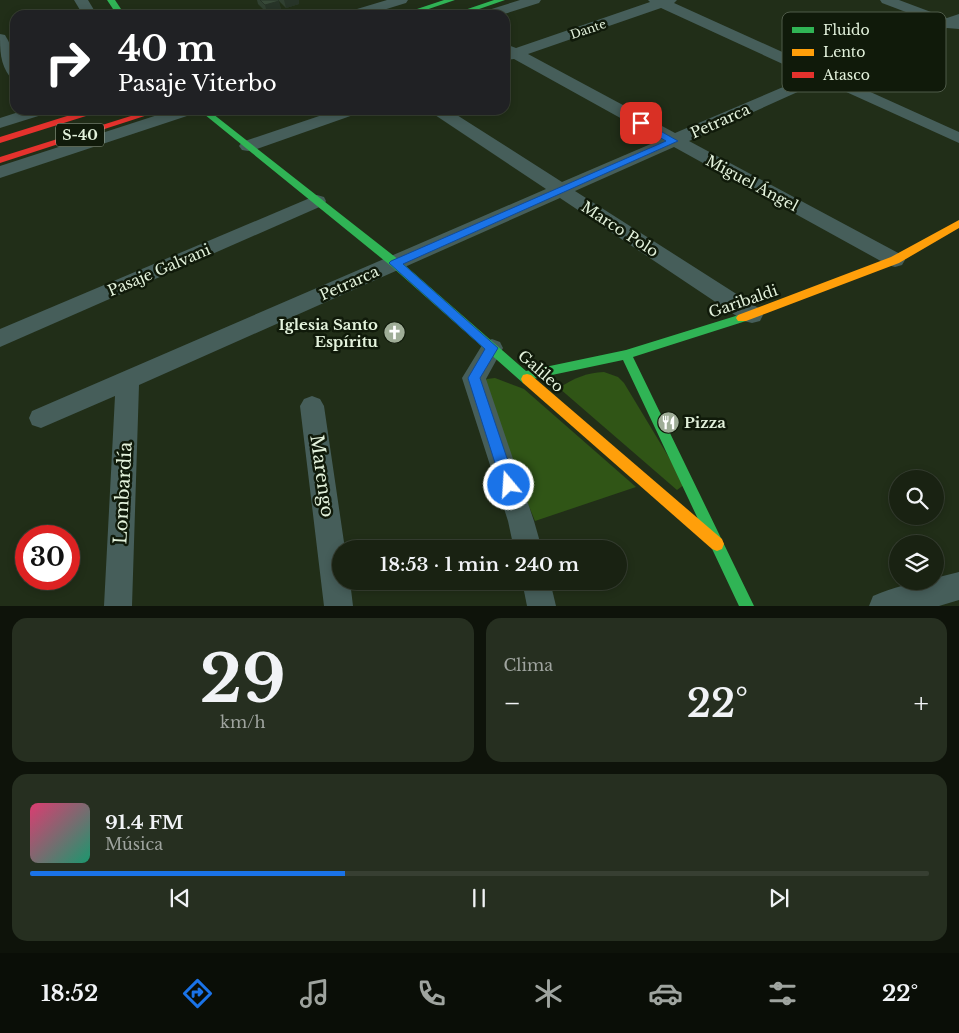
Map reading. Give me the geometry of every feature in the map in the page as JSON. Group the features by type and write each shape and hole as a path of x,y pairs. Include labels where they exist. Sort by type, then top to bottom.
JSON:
{"street":[{"path":"368,10 401,0"},
{"path":"419,10 451,0"},
{"path":"470,10 502,0"},
{"path":"502,10 534,0"},
{"path":"887,0 922,12"},
{"path":"662,1 782,58"},
{"name":"Dante","path":"510,52 662,1"},
{"path":"0,38 10,62"},
{"name":"Miguel Ángel","path":"510,54 894,260"},
{"name":"Petrarca","path":"41,418 785,92"},
{"path":"857,92 959,138"},
{"path":"0,123 23,115"},
{"name":"S-40","path":"0,140 80,115"},
{"name":"S-40","path":"0,160 143,115"},
{"path":"0,172 175,115"},
{"name":"Galileo","path":"209,115 394,263 717,544"},
{"path":"248,146 338,115"},
{"name":"Marco Polo","path":"446,115 752,316"},
{"name":"Pasaje Galvani","path":"0,338 317,201"},
{"name":"Garibaldi","path":"524,376 626,355 752,316 894,260 959,223"},
{"path":"492,348 474,378 526,540"},
{"name":"Galileo","path":"626,355 747,606"},
{"name":"Lombardía","path":"118,606 128,380"},
{"name":"Marengo","path":"312,406 339,606"},
{"path":"883,606 959,586"},
{"path":"538,590 542,606"}],"green space":[{"path":"604,372 618,377 624,383 685,484 677,490 559,388 580,377"},
{"path":"495,378 524,389 636,487 535,521 481,389 480,385 487,379"}],"building":[{"path":"260,0 278,0 279,1 265,5"}],"traffic: fast":[{"path":"111,0 118,10"},
{"path":"419,10 451,0"},
{"path":"470,10 501,0"},
{"path":"209,115 395,263 527,379"},
{"path":"524,376 626,355 742,318"},
{"path":"626,355 747,606"}],"traffic: slow":[{"path":"742,318 895,260 959,223"},
{"path":"527,379 717,544"}],"traffic: jam":[{"path":"0,140 80,115"},
{"path":"0,160 143,115"}],"place":[{"name":"Iglesia Santo Espíritu","path":"394,333"},
{"name":"Pizza","path":"668,422"}],"route":[{"path":"509,485 474,378 492,348 394,263 674,141 641,123"}]}
